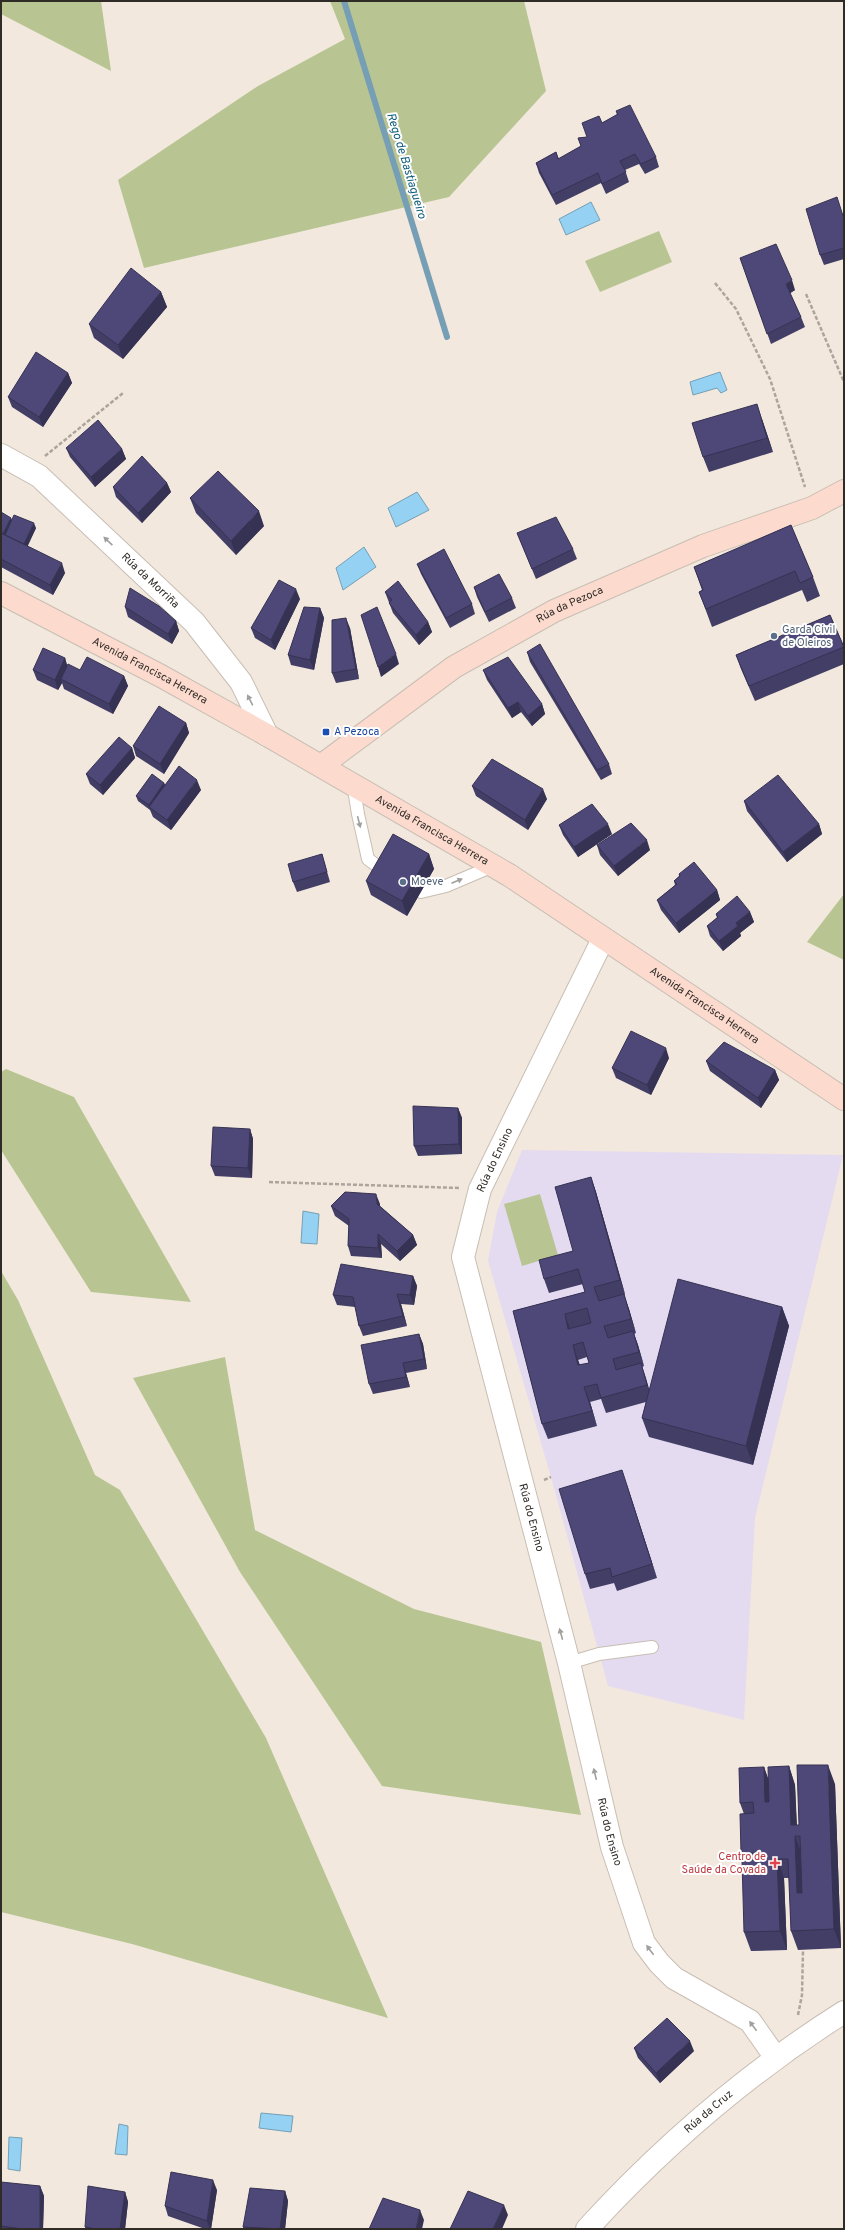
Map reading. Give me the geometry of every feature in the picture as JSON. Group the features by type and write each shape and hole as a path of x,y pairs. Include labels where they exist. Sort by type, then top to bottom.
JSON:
{"street":[{"name":"Rúa da Morriña","path":"1,456 39,476 194,622 241,682 267,735"},
{"name":"Rúa da Pezoca","path":"322,765 454,667 554,611 703,546 812,508 844,491"},
{"name":"Avenida Francisca Herrera","path":"1,593 161,676 322,765 492,866 844,1099"},
{"name":"Rúa do Ensino","path":"603,939 480,1189 463,1257 569,1663 612,1847 644,1943 659,1963 674,1978 750,2021 784,2051"},
{"name":"Rúa da Cruz","path":"587,2229 630,2182 700,2118 784,2051 844,2012"}],"lane":[{"path":"353,783 368,859 384,872"},
{"path":"421,892 446,886 492,866"},
{"path":"569,1663 599,1654 652,1647"}],"path":[{"path":"715,283 736,309 770,379 812,508"},
{"path":"806,294 844,382"},
{"path":"28,470 122,393"},
{"path":"269,1182 480,1189"},
{"path":"784,2051 802,1995 803,1950"}],"shaded area":[{"path":"522,1150 843,1155 755,1518 744,1720 608,1686 551,1477 488,1261 497,1212"}],"green space":[{"path":"1,1 101,1 111,71 1,14"},
{"path":"330,1 524,1 546,91 449,197 144,268 118,180 258,86 345,39"},
{"path":"659,231 672,262 600,292 585,261"},
{"path":"844,894 844,960 807,942"},
{"path":"6,1069 74,1097 191,1302 91,1292 1,1150 1,1072"},
{"path":"540,1194 558,1255 522,1266 504,1204"},
{"path":"1,1271 18,1300 95,1475 120,1490 266,1738 388,2018 132,1944 1,1912"},
{"path":"225,1357 255,1530 414,1609 541,1642 581,1815 382,1786 240,1572 133,1378"}],"water":[{"path":"591,202 600,220 566,235 559,219"},
{"path":"720,372 727,390 721,393 717,388 693,395 690,382"},
{"path":"417,492 429,510 396,527 388,508"},
{"path":"364,547 376,567 343,590 336,568"},
{"path":"303,1211 319,1214 317,1244 301,1243"},
{"path":"261,2113 293,2116 291,2132 259,2128"},
{"path":"119,2124 128,2126 127,2155 115,2154"},
{"path":"9,2137 22,2138 20,2171 8,2169"}],"building":[{"path":"630,105 656,157 641,164 635,154 620,161 626,172 602,184 598,173 552,195 536,163 556,152 558,159 581,146 578,138 587,137 582,123 599,116 602,123 618,114 616,111"},
{"path":"837,197 844,219 844,248 820,255 806,209"},
{"path":"776,244 792,280 786,284 801,317 767,334 740,258"},
{"path":"131,268 161,292 118,345 89,324"},
{"path":"36,352 68,373 39,417 8,397"},
{"path":"757,404 767,438 703,457 692,423"},
{"path":"98,420 122,449 91,477 66,448"},
{"path":"142,456 167,483 138,513 113,487"},
{"path":"218,471 259,511 231,541 190,498"},
{"path":"1,512 11,518 3,534 1,533"},
{"path":"14,515 34,523 24,544 5,535"},
{"path":"556,517 573,549 532,569 517,533"},
{"path":"791,525 813,577 800,583 795,571 706,609 699,592 703,590 694,567"},
{"path":"1,533 62,563 50,585 1,559"},
{"path":"444,549 472,604 446,618 417,564"},
{"path":"499,574 512,598 485,612 474,587"},
{"path":"279,580 296,589 271,640 251,628"},
{"path":"398,581 428,622 416,635 389,603 392,600 385,592"},
{"path":"130,588 159,606 176,621 168,634 125,607"},
{"path":"304,607 320,608 310,660 288,655"},
{"path":"377,607 396,654 378,667 361,615"},
{"path":"830,615 844,647 749,686 736,655"},
{"path":"346,618 356,669 332,673 332,620"},
{"path":"540,644 609,764 597,770 527,652"},
{"path":"43,648 65,658 55,680 33,670"},
{"path":"87,657 124,676 109,704 61,679 68,664 80,670"},
{"path":"508,657 542,704 528,716 518,702 508,708 483,670"},
{"path":"159,706 186,723 160,764 133,746"},
{"path":"119,737 132,748 100,785 86,774"},
{"path":"492,759 543,789 525,820 472,786"},
{"path":"179,766 197,780 167,820 149,807"},
{"path":"152,774 164,783 149,805 136,796"},
{"path":"778,775 819,824 783,852 744,801"},
{"path":"592,804 608,824 574,847 559,825"},
{"path":"631,823 647,840 614,866 597,845"},
{"path":"393,834 429,854 402,901 366,881"},
{"path":"322,854 327,872 293,882 288,864"},
{"path":"694,862 717,890 676,923 657,900 677,884 674,881 680,876 679,874"},
{"path":"737,896 750,912 736,923 738,926 719,941 707,926 718,917 716,914"},
{"path":"631,1031 666,1048 647,1085 612,1068"},
{"path":"724,1042 775,1070 758,1098 706,1061"},
{"path":"413,1106 458,1108 459,1144 414,1146"},
{"path":"213,1127 250,1129 248,1168 211,1166"},
{"path":"591,1177 620,1280 594,1287 599,1301 624,1294 631,1319 604,1326 608,1338 633,1331 639,1352 613,1359 616,1370 641,1363 647,1385 601,1398 597,1384 584,1387 592,1411 542,1424 513,1311 585,1292 578,1269 544,1279 539,1260 573,1251 555,1187","holes":["587,1308 591,1323 568,1329 565,1314","583,1342 589,1363 578,1365 573,1345"]},
{"path":"345,1192 376,1194 377,1204 413,1235 397,1251 378,1234 378,1248 348,1246 349,1219 331,1206"},
{"path":"341,1264 413,1276 410,1295 397,1294 403,1316 359,1326 353,1297 333,1295"},
{"path":"678,1279 782,1307 746,1446 642,1418"},
{"path":"419,1334 424,1359 403,1363 406,1377 369,1384 361,1345"},
{"path":"622,1470 652,1564 612,1577 610,1568 585,1574 559,1489"},
{"name":"Centro de Saúde da Covada","path":"797,1765 828,1765 834,1929 791,1931 788,1859 777,1859 780,1931 744,1932 742,1860 762,1860 762,1853 741,1853 740,1814 754,1813 753,1802 740,1803 739,1768 764,1767 765,1802 769,1802 768,1767 789,1766 791,1825 799,1825","holes":["795,1836 800,1836 802,1893 797,1893"]},
{"path":"667,2018 690,2041 656,2073 634,2048"},
{"path":"171,2172 213,2180 207,2221 165,2206"},
{"path":"1,2182 40,2186 40,2229 23,2229 1,2226"},
{"path":"88,2186 125,2192 120,2229 96,2229 85,2227"},
{"path":"250,2188 285,2191 280,2229 243,2227"},
{"path":"468,2191 504,2205 493,2229 450,2229"},
{"path":"383,2198 420,2210 416,2229 369,2229"}],"waterway":[{"name":"Rego de Bastiagueiro","path":"344,1 447,337"}],"place":[{"name":"Garda Civil de Oleiros","path":"774,636"},
{"name":"A Pezoca","path":"326,732"},
{"name":"Moeve","path":"403,882"},
{"name":"Centro de Saúde da Covada","path":"775,1863"}]}
